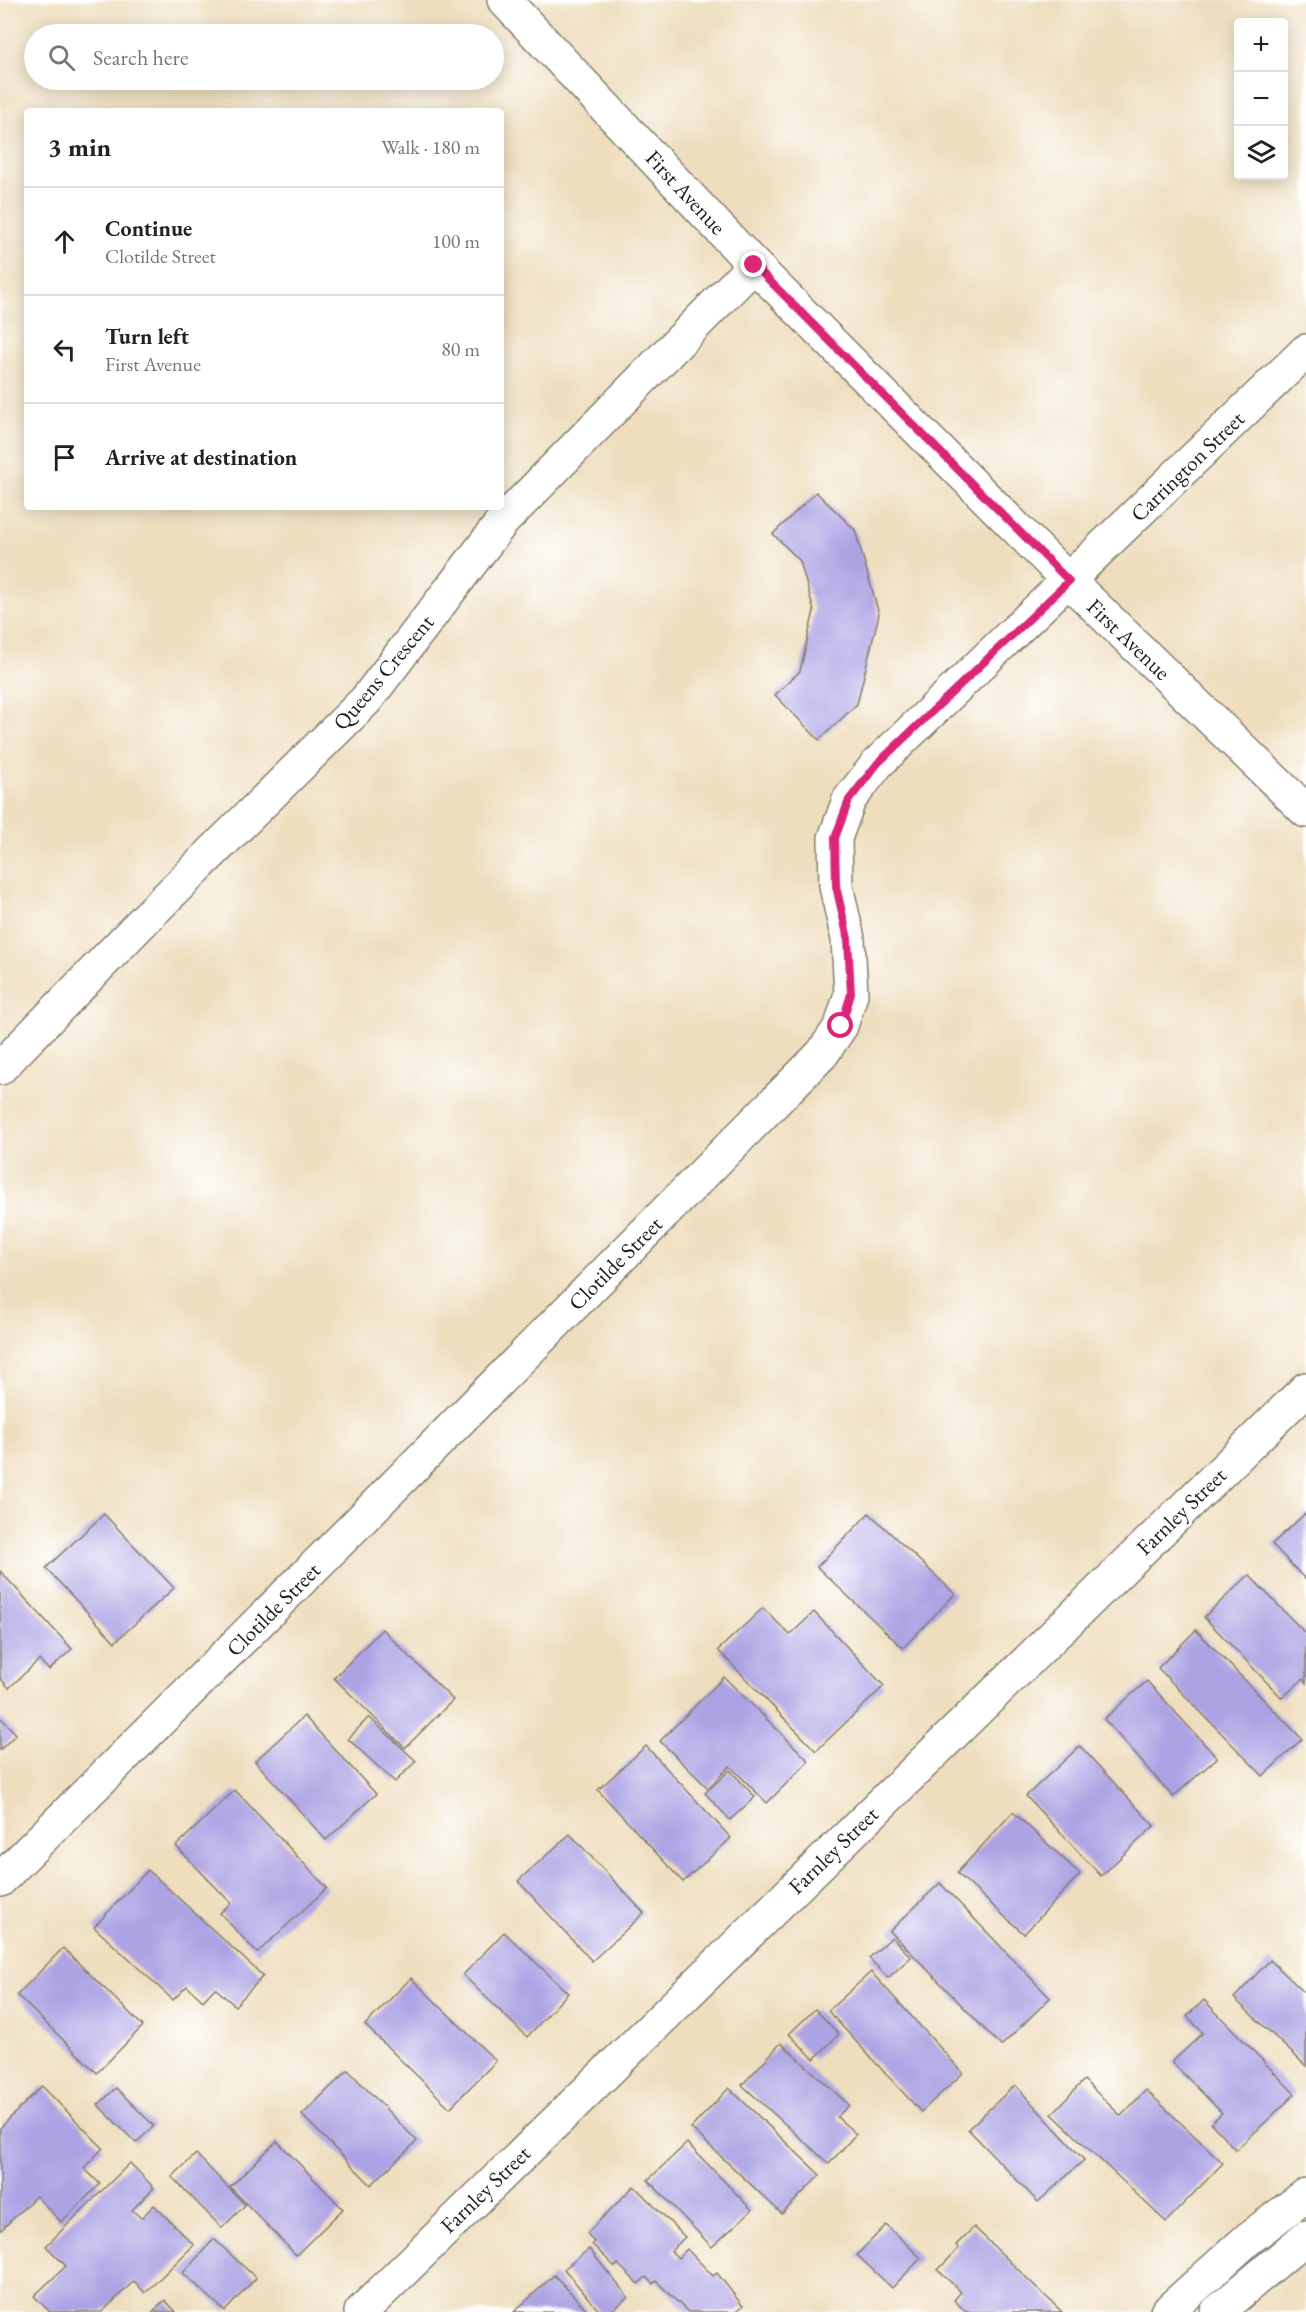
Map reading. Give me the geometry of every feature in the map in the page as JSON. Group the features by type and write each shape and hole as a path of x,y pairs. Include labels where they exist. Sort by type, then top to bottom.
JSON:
{"street":[{"name":"First Avenue","path":"504,0 754,265 1069,581 1306,811"},
{"name":"Queens Crescent","path":"0,1068 146,918 366,700 502,522 754,265"},
{"name":"Carrington Street","path":"1069,581 1306,351"},
{"name":"Clotilde Street","path":"0,1880 331,1551 822,1054 841,1026 851,994 848,939 836,886 835,838 849,800 878,763 1069,581"},
{"name":"Farnley Street","path":"361,2312 1306,1389"},
{"path":"1167,2312 1248,2239 1306,2195"},
{"path":"1217,2312 1306,2237"}],"building":[{"path":"816,492 855,530 879,614 857,704 819,740 775,695 800,671 814,611 800,561 773,534"},
{"path":"869,1513 955,1594 903,1648 817,1567"},
{"path":"1306,1513 1306,1580 1272,1544"},
{"path":"104,1514 174,1588 115,1642 46,1568"},
{"path":"0,1571 72,1649 49,1670 39,1660 9,1688 0,1678"},
{"path":"1249,1575 1306,1634 1306,1683 1303,1679 1282,1698 1204,1617"},
{"path":"763,1608 790,1635 814,1612 884,1686 816,1751 718,1650"},
{"path":"382,1629 453,1700 405,1748 334,1678"},
{"path":"1196,1630 1302,1739 1263,1776 1158,1668"},
{"path":"724,1677 809,1761 767,1803 730,1766 708,1788 660,1741"},
{"path":"1147,1681 1217,1758 1173,1797 1104,1719"},
{"path":"304,1716 376,1794 326,1840 255,1761"},
{"path":"0,1717 16,1734 0,1750"},
{"path":"369,1717 416,1761 395,1782 348,1739"},
{"path":"646,1746 731,1838 683,1882 598,1790"},
{"path":"1080,1746 1154,1826 1101,1876 1026,1796"},
{"path":"730,1770 755,1797 730,1820 705,1793"},
{"path":"235,1790 327,1888 257,1953 220,1913 231,1903 176,1846"},
{"path":"1013,1812 1080,1874 1024,1934 957,1873"},
{"path":"570,1834 644,1913 592,1961 518,1881"},
{"path":"148,1870 263,1976 235,2006 215,1988 203,2001 187,1986 173,2000 94,1927"},
{"path":"940,1883 1050,1998 1001,2046 890,1931"},
{"path":"504,1932 568,1993 527,2037 463,1975"},
{"path":"892,1937 911,1957 888,1978 869,1958"},
{"path":"63,1948 143,2026 97,2073 17,1995"},
{"path":"1270,1960 1306,1994 1306,2066 1234,1998"},
{"path":"871,1972 963,2073 921,2112 828,2011"},
{"path":"411,1978 496,2061 450,2108 365,2025"},
{"path":"1204,2000 1295,2094 1236,2150 1211,2123 1222,2113 1172,2062 1203,2033 1187,2016"},
{"path":"815,2009 839,2034 814,2059 789,2034"},
{"path":"781,2043 849,2105 837,2117 856,2134 829,2164 742,2085"},
{"path":"348,2070 417,2141 371,2185 302,2115"},
{"path":"1084,2080 1121,2116 1146,2090 1223,2163 1166,2222 1052,2114"},
{"path":"1015,2085 1084,2160 1038,2202 968,2129"},
{"path":"42,2086 103,2148 84,2168 100,2184 61,2222 36,2196 0,2231 0,2128"},
{"path":"116,2088 154,2126 136,2143 98,2105"},
{"path":"729,2088 820,2175 782,2214 691,2128"},
{"path":"277,2141 343,2209 296,2255 230,2187"},
{"path":"687,2143 752,2210 712,2247 648,2180"},
{"path":"196,2154 245,2205 222,2228 172,2177"},
{"path":"130,2163 154,2188 132,2210 141,2218 154,2205 194,2245 145,2293 134,2281 102,2312 50,2312 34,2296 66,2266 46,2246"},
{"path":"634,2186 685,2237 671,2251 678,2258 687,2249 713,2276 717,2273 743,2306 735,2312 688,2312 656,2281 653,2284 646,2277 638,2284 618,2264 615,2267 592,2244 594,2242 587,2233"},
{"path":"886,2225 921,2258 892,2288 857,2255"},
{"path":"974,2227 1062,2312 966,2312 954,2300 961,2292 938,2270 959,2248 956,2245"},
{"path":"214,2239 256,2278 225,2311 183,2273"},
{"path":"589,2249 628,2297 610,2312 600,2312 564,2269"},
{"path":"554,2275 589,2312 514,2312"},
{"path":"165,2300 176,2312 153,2312"}],"route":[{"path":"754,265 1069,581 878,763 849,800 835,838 836,886 848,939 851,994 841,1026"}]}
